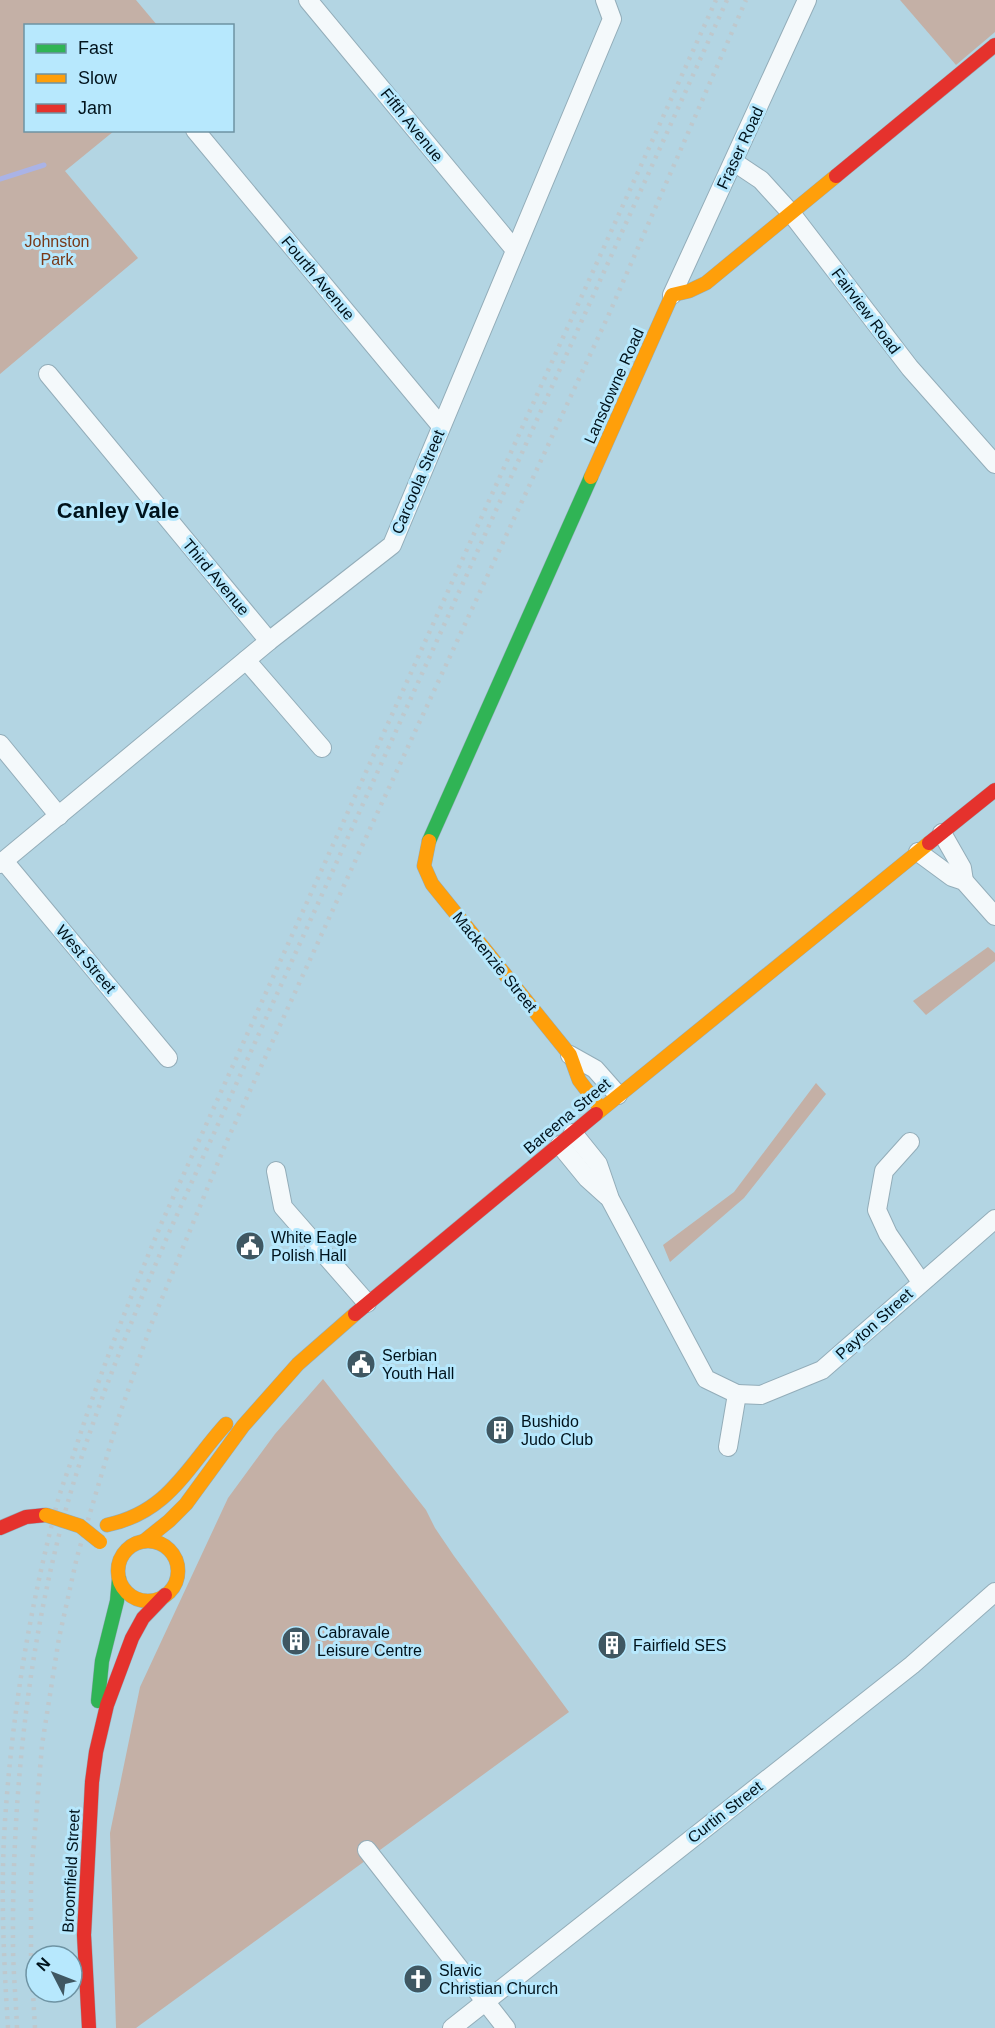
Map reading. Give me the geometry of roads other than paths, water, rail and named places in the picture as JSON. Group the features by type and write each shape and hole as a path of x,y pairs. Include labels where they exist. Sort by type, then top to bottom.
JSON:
{"street":[{"name":"Fifth Avenue","path":"309,0 515,250"},
{"name":"Carcoola Street","path":"2,862 269,641 392,545 612,19 605,0"},
{"name":"Fraser Road","path":"672,295 807,0"},
{"path":"672,295 689,291 706,283 995,45"},
{"name":"Fourth Avenue","path":"197,132 441,426"},
{"name":"Fairview Road","path":"734,162 761,180 791,213 910,368 995,464"},
{"name":"Lansdowne Road","path":"424,866 429,842 672,295"},
{"name":"Third Avenue","path":"48,374 269,641"},
{"path":"246,660 322,748"},
{"path":"0,744 59,816"},
{"name":"Bareena Street","path":"141,1542 169,1521 191,1498 243,1426 309,1354 367,1303 618,1095 995,790"},
{"path":"942,833 962,868 964,881"},
{"path":"918,852 952,877 964,881 995,916"},
{"name":"West Street","path":"2,862 168,1058"},
{"name":"Mackenzie Street","path":"424,866 432,884 570,1055 579,1080 601,1109"},
{"name":"Mackenzie Street","path":"570,1055 595,1069 618,1095"},
{"name":"Payton Street","path":"567,1139 588,1178 610,1199 706,1379 737,1394 761,1395 822,1370 995,1219"},
{"path":"910,1142 884,1171 877,1210 888,1233 921,1282"},
{"path":"276,1171 283,1207 367,1303"},
{"path":"110,1534 157,1504 233,1416 309,1354"},
{"path":"728,1447 737,1394"},
{"name":"Bareena Street","path":"178,1566 178,1535 191,1498"},
{"path":"9,1508 46,1515 78,1524 84,1528 141,1542 157,1542 168,1549 178,1566 177,1579 143,1618 132,1638 110,1695 96,1752"},
{"path":"0,1528 26,1516 46,1515"},
{"path":"110,1534 111,1556 125,1590 135,1598 147,1601 165,1595"},
{"path":"96,1752 102,1661 117,1601 118,1575 123,1554 141,1542"},
{"name":"Curtin Street","path":"452,2028 912,1665 995,1592"},
{"name":"Broomfield Street","path":"89,2028 84,1935 96,1752"},
{"path":"367,1850 506,2028"}],"waterway":[{"path":"0,179 44,165"}],"railway":[{"path":"8,2028 3,1933 3,1862 15,1716 44,1556 59,1498 86,1418 117,1333 162,1222 716,0"},
{"path":"17,2028 13,1953 13,1889 24,1727 40,1620 51,1568 86,1442 171,1228 727,0"},
{"path":"35,2028 31,1958 31,1877 42,1745 59,1638 77,1557 118,1419 151,1325 226,1143 609,314 746,0"}],"place":[{"name":"White Eagle Polish Hall","path":"250,1246"},
{"name":"Serbian Youth Hall","path":"361,1364"},
{"name":"Bushido Judo Club","path":"500,1430"},
{"name":"Cabravale Leisure Centre","path":"296,1641"},
{"name":"Fairfield SES","path":"612,1645"},
{"name":"Slavic Christian Church","path":"418,1979"}],"district":[{"name":"Canley Vale","path":"118,510"}],"park label":[{"name":"Johnston Park","path":"57,250"}]}
